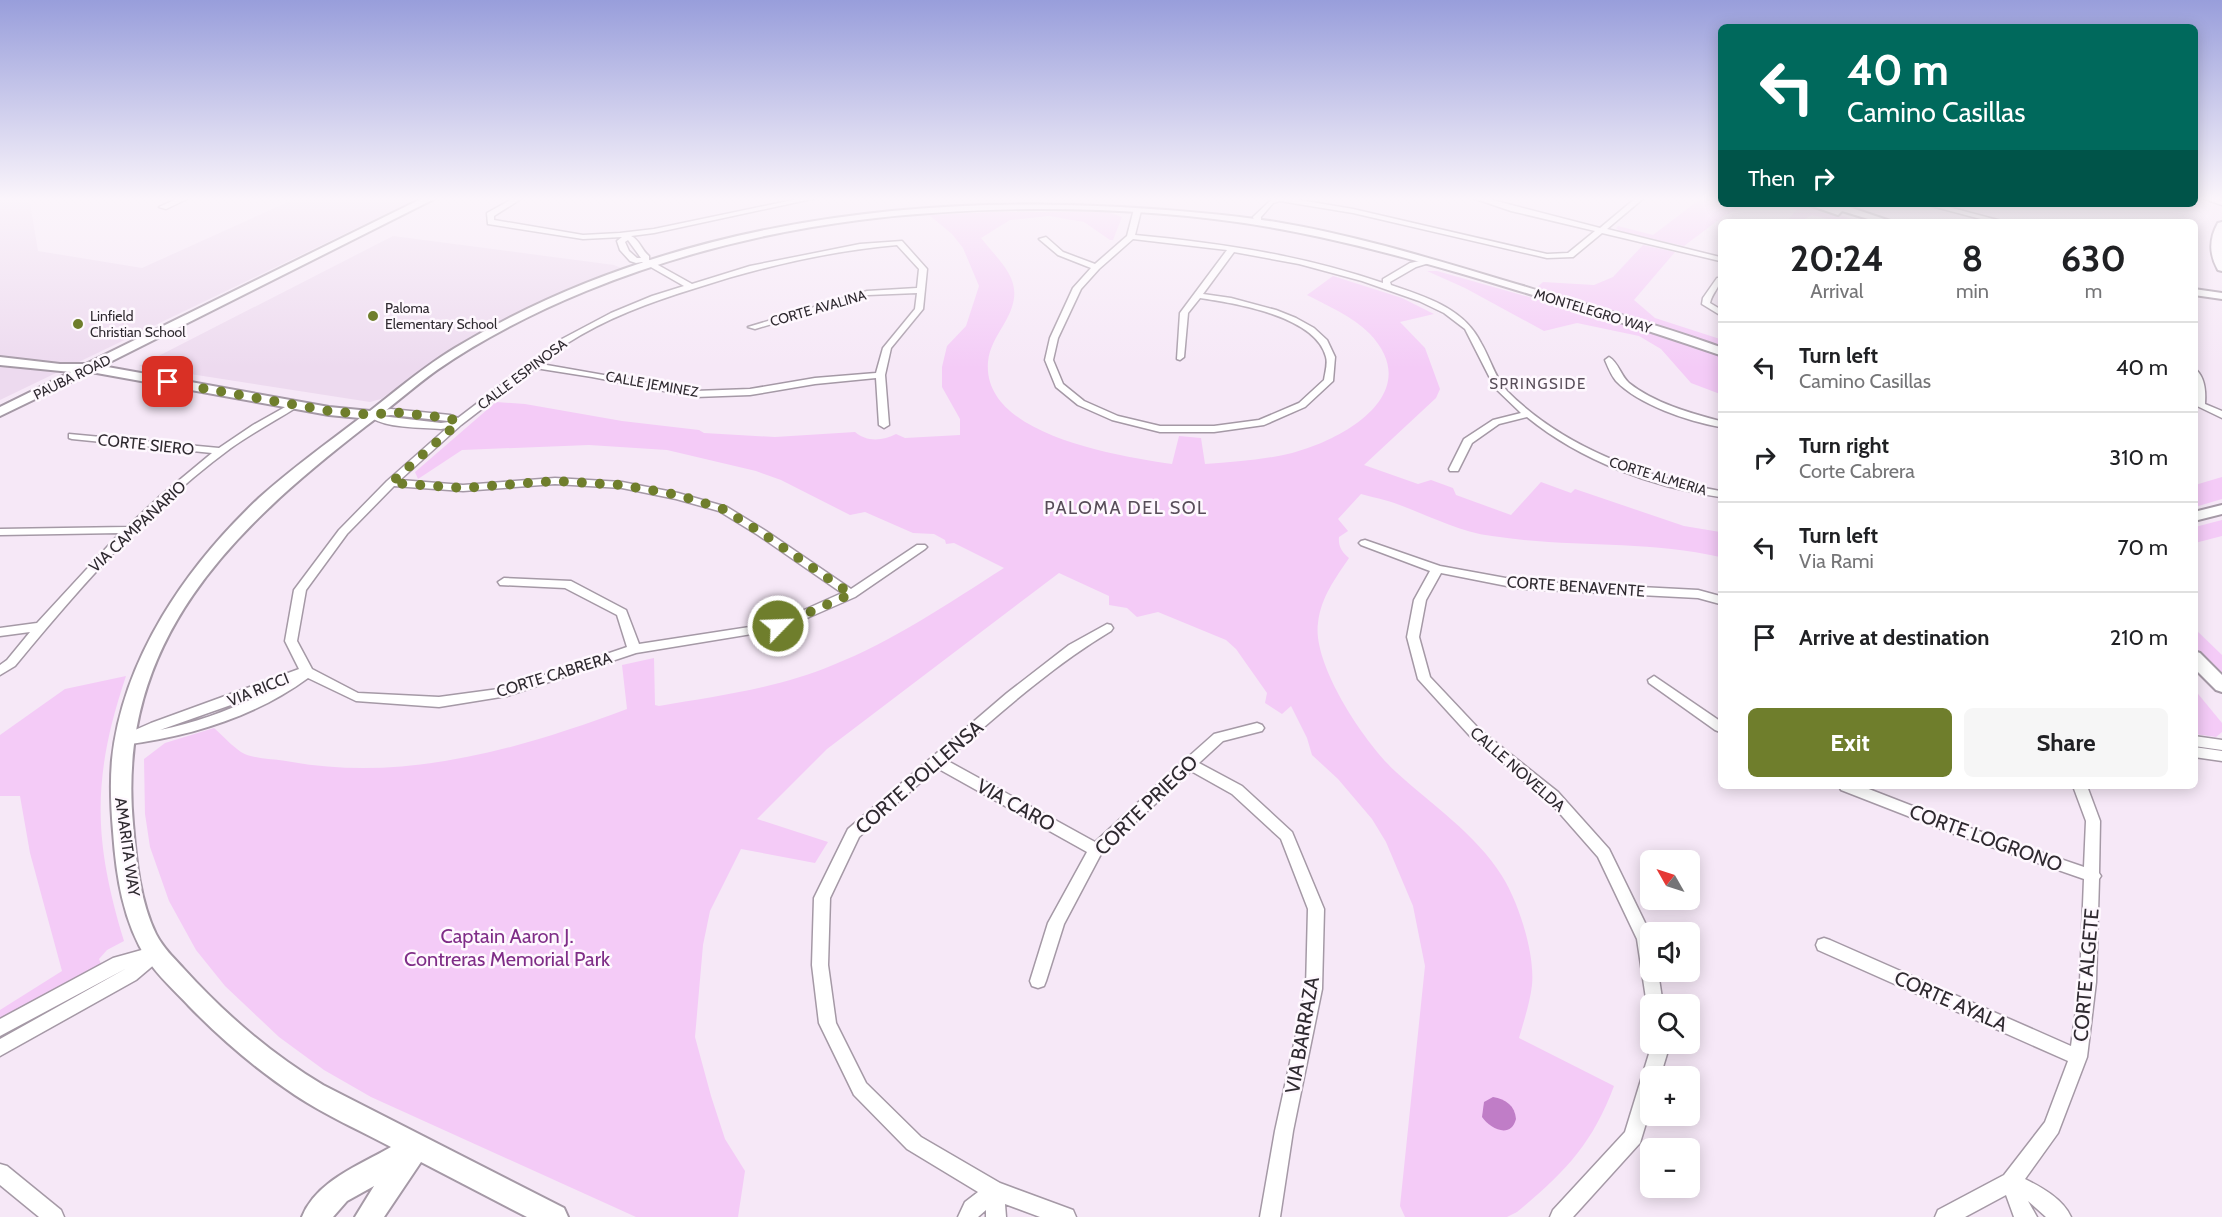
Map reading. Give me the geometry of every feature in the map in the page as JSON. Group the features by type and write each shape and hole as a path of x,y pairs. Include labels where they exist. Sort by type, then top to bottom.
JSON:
{"street":[{"name":"PAUBA ROAD","path":"0,412 319,254"},
{"path":"626,254 636,261 646,262 690,286"},
{"name":"MONTELEGRO WAY","path":"646,262 677,254"},
{"name":"CALLE ESPINOSA","path":"458,423 563,342 614,315 690,286 750,268 811,254"},
{"name":"CALLE ESPINOSA","path":"909,254 923,269 921,290"},
{"path":"1060,254 1096,267"},
{"path":"1111,254 1077,288 1054,338 1049,360 1059,385 1081,403 1114,418 1160,429 1214,429 1261,423 1302,405 1328,381 1331,358 1321,339 1301,324 1276,312 1196,295"},
{"path":"1180,357 1184,313 1228,254"},
{"name":"CORTE ALMERIA","path":"1263,254 1306,262 1387,285 1434,304 1463,322 1479,346 1485,365 1501,389 1528,414 1555,434 1607,461 1696,490 1718,494"},
{"name":"MONTELEGRO WAY","path":"1390,254 1718,350"},
{"path":"1537,254 1547,256 1572,254"},
{"path":"1698,254 1718,259"},
{"name":"AMARITA WAY","path":"555,1217 416,1147 297,1083 209,1013 156,953 147,937 135,901 123,831 120,785 124,740 139,683 156,641 179,602 204,568 239,528 287,482 433,368 489,333 547,304 646,262"},
{"path":"1387,285 1421,267 1422,263"},
{"path":"1718,283 1707,298 1706,304 1718,311"},
{"path":"2198,287 2222,290"},
{"path":"884,425 880,375 887,348 919,309 921,290"},
{"name":"CORTE AVALINA","path":"752,327 867,293 921,290"},
{"path":"2198,293 2222,296"},
{"path":"0,353 46,355 74,360 90,368"},
{"path":"1610,360 1618,377 1647,398 1698,419 1718,424"},
{"path":"0,361 60,368 90,368 294,405 373,415 381,420 441,426 458,423"},
{"name":"CALLE JEMINEZ","path":"532,365 695,394 750,392 815,381 880,375"},
{"path":"2198,381 2201,389 2198,402"},
{"name":"VIA CAMPANARIO","path":"0,671 11,663 88,570 128,530 220,451 294,405"},
{"path":"2198,407 2222,409"},
{"path":"2198,407 2222,415"},
{"path":"1454,469 1468,441 1496,422 1528,414"},
{"path":"308,672 291,641 300,590 344,532 391,483 458,423"},
{"name":"CORTE SIERO","path":"72,436 220,451"},
{"path":"391,483 463,488 555,481 622,485 678,495 723,509 851,594"},
{"path":"2198,516 2222,509"},
{"path":"0,532 128,530"},
{"name":"CORTE BENAVENTE","path":"1365,543 1437,569 1522,585 1698,594 1718,599"},
{"name":"CORTE CABRERA","path":"308,672 356,696 439,702 507,692 634,649 778,626 851,594 921,547"},
{"name":"CALLE NOVELDA","path":"1437,569 1420,600 1413,637 1424,679 1474,732 1553,796 1604,854 1645,939 1653,994"},
{"path":"504,582 567,584 622,613 634,649"},
{"path":"0,632 40,627"},
{"name":"CORTE POLLENSA","path":"995,1191 914,1143 860,1089 828,1023 820,965 822,898 853,833 1012,696 1064,655 1107,628"},
{"path":"2198,661 2222,686"},
{"name":"VIA RICCI","path":"124,740 154,738 231,712 291,686 308,672"},
{"path":"1654,680 1718,726"},
{"name":"CORTE PRIEGO","path":"1038,981 1056,923 1096,850 1188,763 1219,737 1257,728"},
{"path":"2198,742 2222,745"},
{"path":"2198,753 2222,756"},
{"name":"VIA CARO","path":"936,761 1096,850"},
{"name":"VIA BARRAZA","path":"1188,763 1238,790 1287,836 1316,909 1314,989 1284,1131 1270,1217"},
{"name":"CORTE LOGRONO","path":"1854,789 1959,830 2093,876"},
{"name":"CORTE ALGETE","path":"1945,1217 2011,1182 2052,1127 2078,1057 2088,982 2093,876 2093,821 2081,789"},
{"name":"CORTE AYALA","path":"1824,945 2078,1057"},
{"path":"0,1028 119,963 156,953"},
{"path":"0,1048 130,975 156,953"},
{"path":"1560,1217 1633,1137 1640,1113"},
{"path":"315,1217 338,1192 416,1147"},
{"path":"368,1217 416,1147"},
{"path":"0,1173 54,1217"},
{"path":"2011,1182 2022,1212 2027,1217"},
{"path":"2011,1182 2036,1195 2061,1217"},
{"path":"968,1217 972,1209 995,1191"},
{"path":"995,1191 996,1217"},
{"path":"995,1191 1066,1217"}],"shaded area":[{"name":"Linfield Christian School","path":"0,254 55,254 142,268 173,254 303,254 0,400"},
{"name":"Paloma Elementary School","path":"358,254 529,254 614,265 621,268 572,287 496,323 452,349 381,399 370,402 139,366"},
{"path":"1493,1097 1506,1101 1514,1110 1516,1119 1510,1129 1495,1128 1482,1117 1484,1102"}],"green space":[{"name":"Captain Aaron J. Contreras Memorial Park","path":"965,254 994,254 1006,268 1014,287 1011,310 994,342 988,362 992,387 1007,408 1030,425 1058,438 1089,448 1172,464 1179,436 1201,438 1205,464 1292,453 1312,447 1354,425 1371,411 1384,394 1389,375 1384,355 1362,327 1347,316 1307,295 1333,276 1402,298 1434,314 1400,322 1425,348 1440,389 1436,398 1364,465 1418,484 1431,480 1453,488 1456,495 1511,515 1541,482 1571,493 1575,489 1684,526 1718,532 1718,557 1663,548 1521,540 1469,531 1394,503 1361,494 1338,519 1348,531 1339,537 1339,543 1349,558 1325,597 1318,623 1318,640 1332,681 1357,724 1384,760 1479,846 1508,887 1520,914 1531,959 1532,985 1519,1038 1614,1086 1586,1142 1563,1171 1517,1212 1507,1217 1405,1217 1400,1206 1425,966 1413,906 1386,842 1372,819 1338,779 1312,755 1307,738 1291,706 1282,714 1265,703 1267,693 1236,649 1226,640 1158,612 1137,617 1127,608 1109,605 1109,596 1059,573 827,749 757,819 828,842 815,863 741,849 710,911 703,945 695,1037 725,1139 745,1171 738,1217 636,1217 371,1097 324,1070 279,1037 225,986 196,950 169,901 150,847 145,814 144,759 165,743 214,728 234,747 251,756 330,767 373,768 459,759 544,738 627,709 622,665 654,658 655,705 659,706 748,690 812,673 899,633 1004,568 954,543 946,544 945,540 934,534 913,533 865,512 850,515 781,480 756,471 667,450 589,445 462,450 418,479 415,472 496,402 525,404 622,421 699,430 704,433 775,437 855,432 864,438 875,439 896,434 905,438 960,435 960,419 942,387 942,367 947,346 966,326 979,286"},
{"path":"1635,254 1673,254 1634,300 1655,318 1718,338 1718,345 1535,289 1543,282 1594,285 1613,277"},
{"path":"1427,271 1437,271 1614,321 1718,355 1718,393 1691,383 1661,349 1639,336 1577,323 1544,331 1465,288"},
{"path":"2222,477 2222,499 2198,506 2198,484"},
{"path":"2222,520 2222,536 2198,542 2198,526"},
{"path":"2198,632 2222,655 2222,678 2198,652"},
{"path":"126,676 107,746 102,777 101,808 106,871 124,941 107,950 99,959 101,964 0,1019 0,1010 62,971 30,853 20,796 0,796 0,735 65,689"},
{"path":"2198,694 2222,723 2222,732 2216,737 2198,734"}],"place":[{"name":"Paloma Elementary School","path":"373,316"},
{"name":"Linfield Christian School","path":"78,324"}],"district":[{"name":"SPRINGSIDE","path":"1538,384"},
{"name":"PALOMA DEL SOL","path":"1126,508"}],"route":[{"path":"168,382 329,411 373,415 391,412 450,418 458,423 391,483 463,488 555,481 622,485 678,495 723,509 851,594 778,626"}]}
